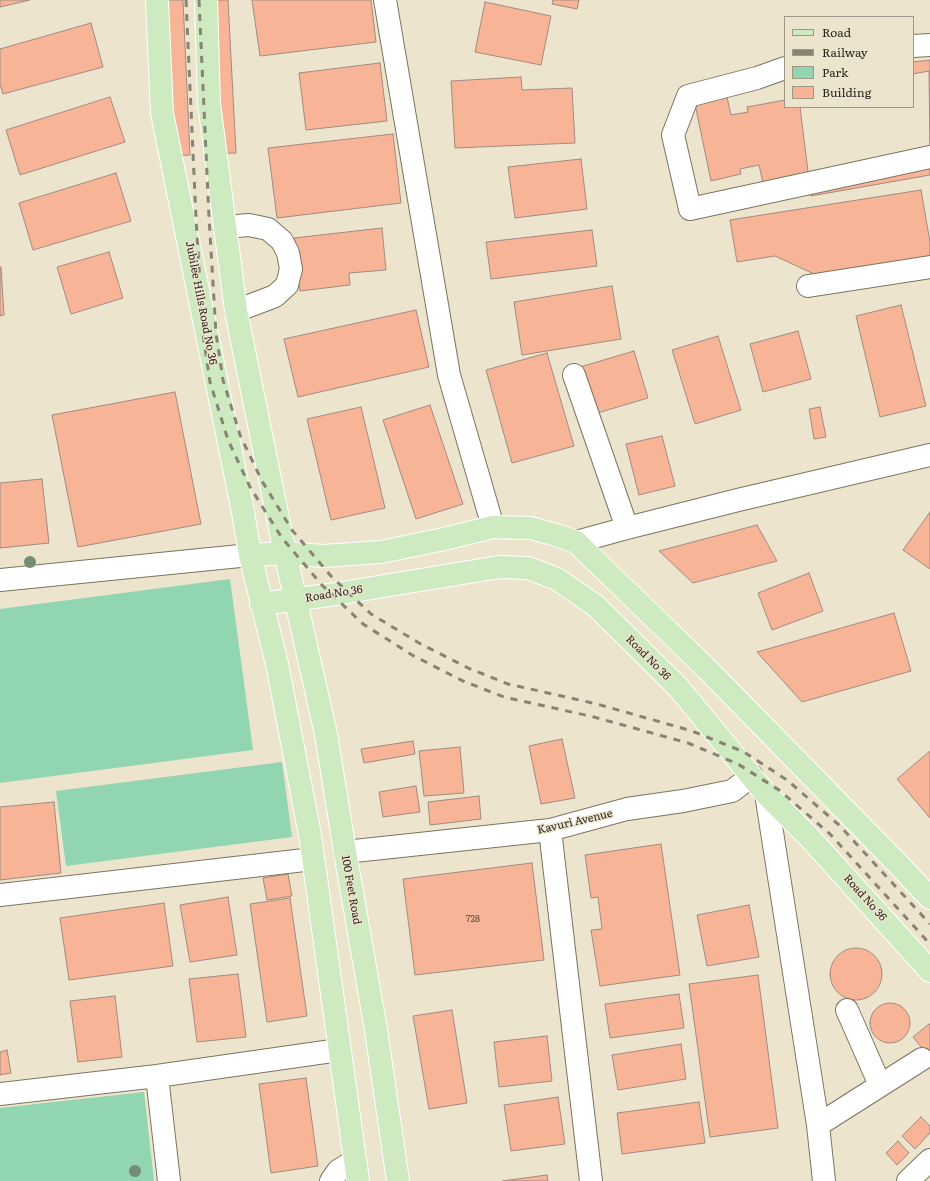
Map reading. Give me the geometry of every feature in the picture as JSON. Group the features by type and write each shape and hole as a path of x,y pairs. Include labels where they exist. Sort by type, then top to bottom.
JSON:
{"main road":[{"name":"Jubilee Hills Road No 36","path":"157,0 162,112 261,604"},
{"path":"206,0 209,103 236,311 296,600"},
{"path":"250,555 285,552 323,556 381,552 493,527 531,528 556,534 576,542 712,674 930,898"},
{"name":"Road No 36","path":"261,604 296,600 499,567 528,568 556,579 596,606 678,687 766,794 809,837 930,971"},
{"name":"100 Feet Road","path":"296,600 326,734 376,1030 398,1181"},
{"path":"261,604 277,664 310,835 358,1181"}],"street":[{"path":"385,0 449,375 493,527"},
{"path":"914,46 930,45"},
{"path":"784,68 757,78 688,96 673,135 690,209 930,157"},
{"path":"225,227 249,225 268,229 282,241 288,253 291,269 287,285 276,296 236,311"},
{"path":"808,286 930,267"},
{"path":"574,375 627,528"},
{"path":"576,542 738,500 930,455"},
{"path":"0,580 250,555"},
{"name":"Kavuri Avenue","path":"345,852 550,830 627,809 683,801 732,791 752,776"},
{"path":"766,794 818,1125 824,1181"},
{"path":"550,830 591,1181"},
{"path":"0,895 314,859"},
{"path":"847,1010 880,1085"},
{"path":"0,1094 157,1076 339,1050"},
{"path":"818,1125 922,1059"},
{"path":"157,1076 169,1181"},
{"path":"331,1181 338,1171 355,1160"},
{"path":"908,1181 930,1160"}],"green space":[{"path":"230,579 253,750 0,783 0,609"},
{"path":"282,762 292,837 66,866 56,791"},
{"path":"144,1092 154,1181 0,1181 0,1108"}],"building":[{"path":"0,0 30,0 0,7"},
{"path":"159,0 183,0 190,155 166,156"},
{"path":"203,0 228,0 236,153 210,154"},
{"path":"252,0 371,0 376,42 260,56"},
{"path":"553,0 579,0 577,9 552,4"},
{"path":"485,2 551,16 541,65 475,52"},
{"path":"91,23 103,67 3,94 0,84 0,49"},
{"path":"930,60 930,175 811,196 800,108 914,108 914,62"},
{"path":"380,63 387,121 306,130 299,73"},
{"path":"929,71 930,154 764,188 759,165 740,169 741,174 711,181 695,104 727,97 731,115 748,112 747,107 784,100 784,108 914,108 914,74"},
{"path":"521,77 522,90 572,88 575,143 455,148 451,81"},
{"path":"110,97 125,142 20,175 6,130"},
{"path":"393,134 401,203 277,218 268,148"},
{"path":"581,159 587,209 515,218 508,167"},
{"path":"116,173 131,221 33,250 19,203"},
{"path":"921,190 930,242 930,262 825,279 775,256 737,262 730,220"},
{"path":"382,228 386,270 349,273 350,285 300,291 294,238"},
{"path":"592,230 597,266 491,279 486,242"},
{"path":"109,252 123,298 71,314 57,267"},
{"path":"0,267 4,315 0,316"},
{"path":"612,286 621,339 522,355 514,302"},
{"path":"901,305 926,406 880,417 856,316"},
{"path":"416,310 429,367 298,397 284,339"},
{"path":"798,331 811,379 763,392 750,344"},
{"path":"718,336 741,410 695,424 672,350"},
{"path":"634,351 648,398 594,414 580,367"},
{"path":"547,353 574,446 512,463 486,370"},
{"path":"175,392 201,524 78,547 52,415"},
{"path":"430,405 463,504 416,519 383,420"},
{"path":"361,407 385,508 331,520 307,419"},
{"path":"820,407 826,437 814,439 809,409"},
{"path":"662,436 675,486 639,495 626,444"},
{"path":"42,479 49,543 0,548 0,483"},
{"path":"930,512 930,569 903,550"},
{"path":"757,525 777,561 693,583 659,551"},
{"path":"809,573 823,611 772,630 758,593"},
{"path":"894,613 911,671 802,702 757,652"},
{"path":"562,739 575,798 541,804 529,746"},
{"path":"413,741 415,754 364,763 361,749"},
{"path":"460,747 464,793 424,796 419,751"},
{"path":"930,751 930,818 897,779"},
{"path":"416,786 420,812 383,817 379,792"},
{"path":"479,796 481,819 430,825 428,802"},
{"path":"54,802 61,873 0,880 0,807"},
{"path":"661,844 680,975 600,986 591,930 602,929 598,897 591,898 585,855"},
{"path":"532,863 544,960 415,975 403,879"},
{"path":"288,874 292,896 267,900 263,878"},
{"path":"228,897 237,955 190,962 180,905"},
{"path":"290,898 307,1016 267,1022 250,904"},
{"path":"164,903 173,966 69,980 60,918"},
{"path":"749,905 759,957 707,966 697,915"},
{"path":"856,948 870,952 878,960 882,974 878,988 870,996 856,1000 842,996 834,988 830,974 834,960 842,952"},
{"path":"238,974 246,1037 197,1042 189,979"},
{"path":"758,975 778,1128 710,1137 689,984"},
{"path":"679,994 684,1028 610,1038 605,1004"},
{"path":"115,996 122,1057 78,1062 70,1001"},
{"path":"894,1003 901,1006 907,1012 910,1023 909,1031 901,1040 894,1043 886,1043 879,1040 871,1031 870,1019 873,1012 882,1004"},
{"path":"452,1010 467,1103 429,1109 413,1016"},
{"path":"929,1024 930,1025 930,1058 913,1037"},
{"path":"547,1036 552,1081 499,1087 494,1042"},
{"path":"681,1044 686,1079 618,1090 612,1055"},
{"path":"7,1050 11,1073 0,1075 0,1052"},
{"path":"306,1078 318,1166 271,1173 259,1084"},
{"path":"558,1097 565,1144 511,1151 504,1105"},
{"path":"699,1102 705,1143 622,1154 617,1113"},
{"path":"921,1117 930,1126 930,1133 915,1149 902,1136"},
{"path":"898,1141 909,1153 897,1165 886,1153"},
{"path":"547,1175 548,1181 502,1181"}],"railway":[{"path":"186,0 203,334 210,382 228,440 250,487 282,538 322,585 363,624 412,655 463,681 504,697 594,717 688,743 738,764 779,790 830,834 930,944"},
{"path":"199,0 216,333 223,380 240,435 262,481 292,530 331,576 371,614 419,643 468,668 508,684 597,704 692,731 744,752 787,780 839,825 930,924"}]}
